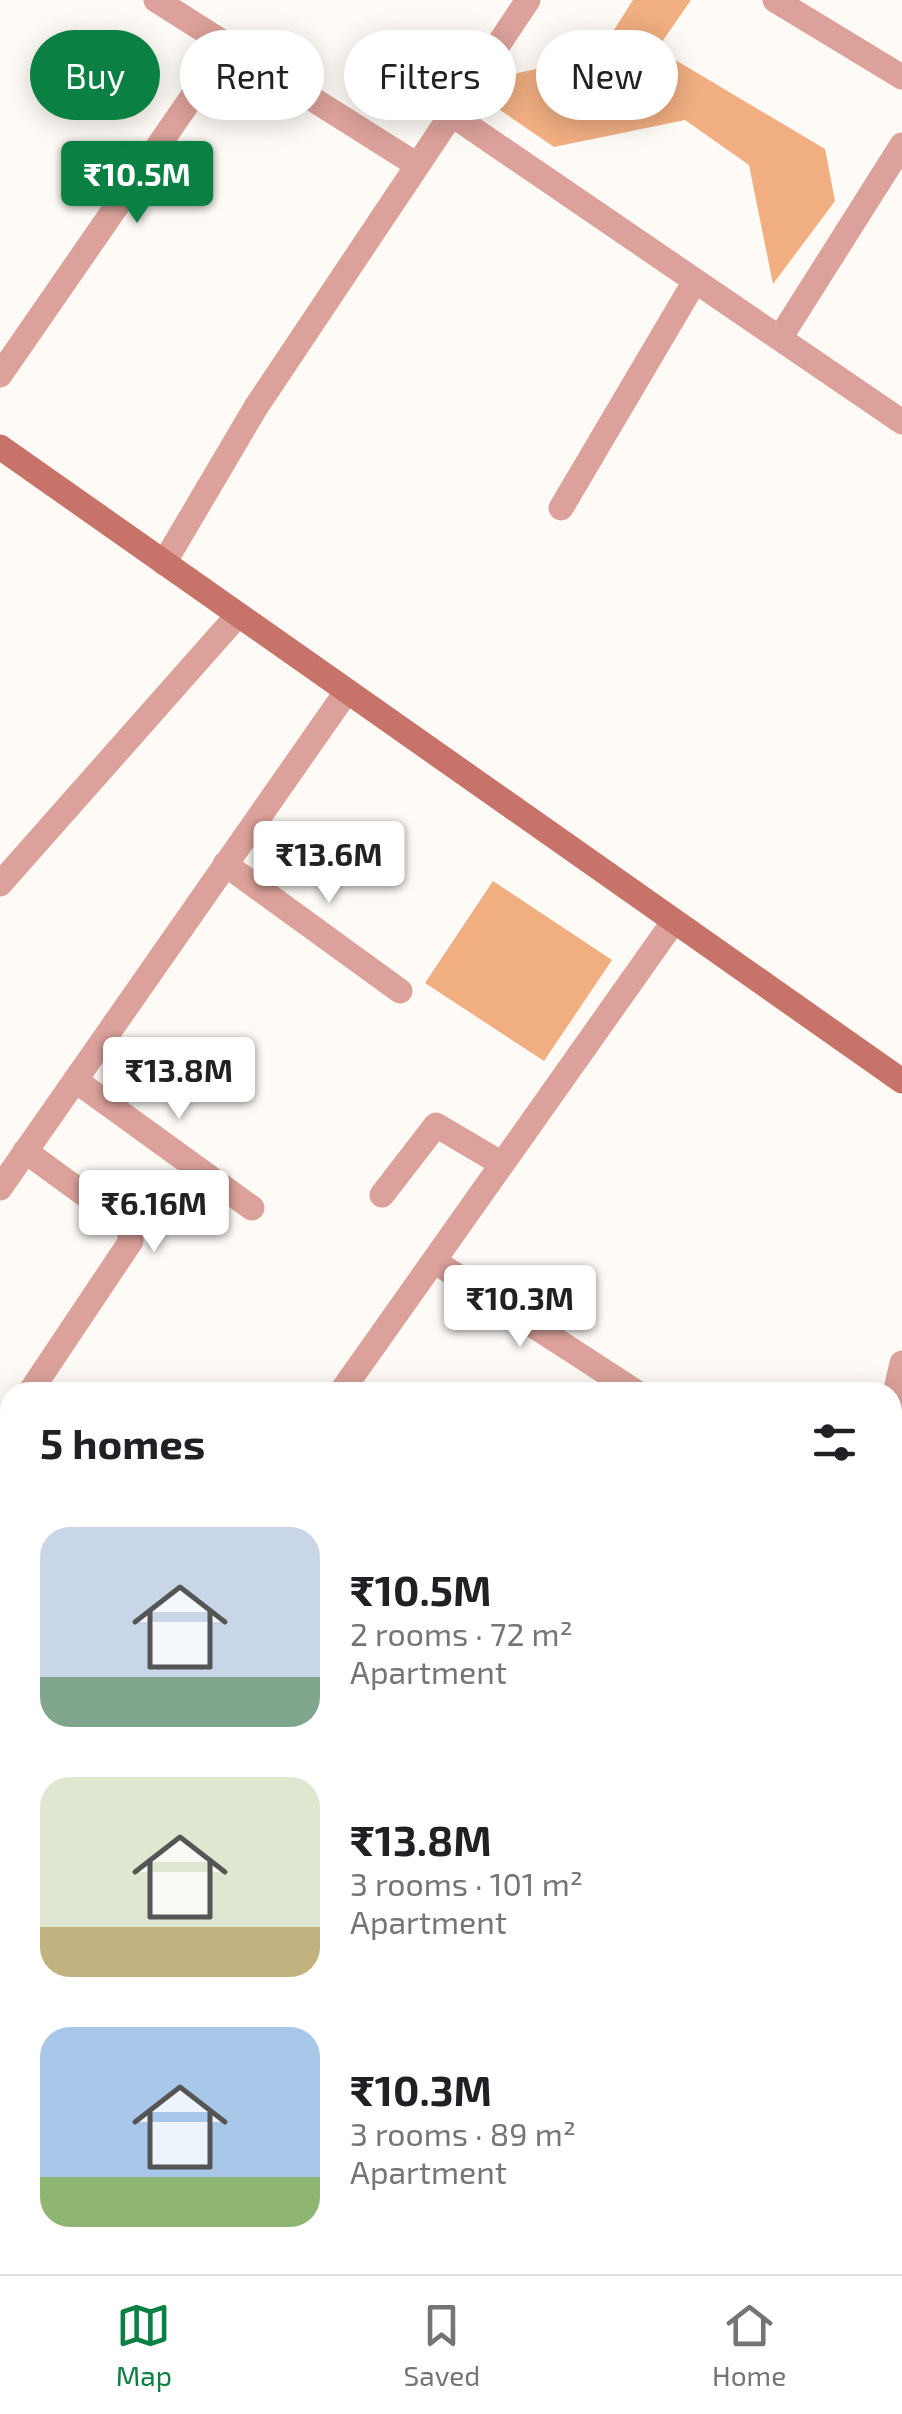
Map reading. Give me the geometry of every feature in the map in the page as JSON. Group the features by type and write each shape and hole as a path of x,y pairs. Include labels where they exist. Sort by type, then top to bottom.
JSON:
{"main road":[{"path":"0,447 902,1081"}],"street":[{"path":"156,0 203,30"},
{"path":"508,30 528,0"},
{"path":"774,0 902,77"},
{"path":"324,106 417,165"},
{"path":"0,374 180,115"},
{"path":"164,563 256,407 447,120"},
{"path":"460,120 902,422"},
{"path":"780,338 902,145"},
{"path":"561,508 695,281"},
{"path":"5,869 238,615"},
{"path":"0,1188 346,691"},
{"path":"225,864 400,992"},
{"path":"356,1382 434,1260 674,921"},
{"path":"74,1080 252,1208"},
{"path":"382,1195 436,1125 502,1164"},
{"path":"25,1151 121,1221 130,1230 131,1241 37,1382"},
{"path":"434,1260 621,1382"}],"building":[{"path":"633,0 691,0 670,30 614,30"},
{"path":"678,62 825,149 835,201 773,284 749,165 685,120 554,147 515,120 516,73 536,69 536,120 678,120"},
{"path":"493,881 612,960 544,1061 425,983"}]}
